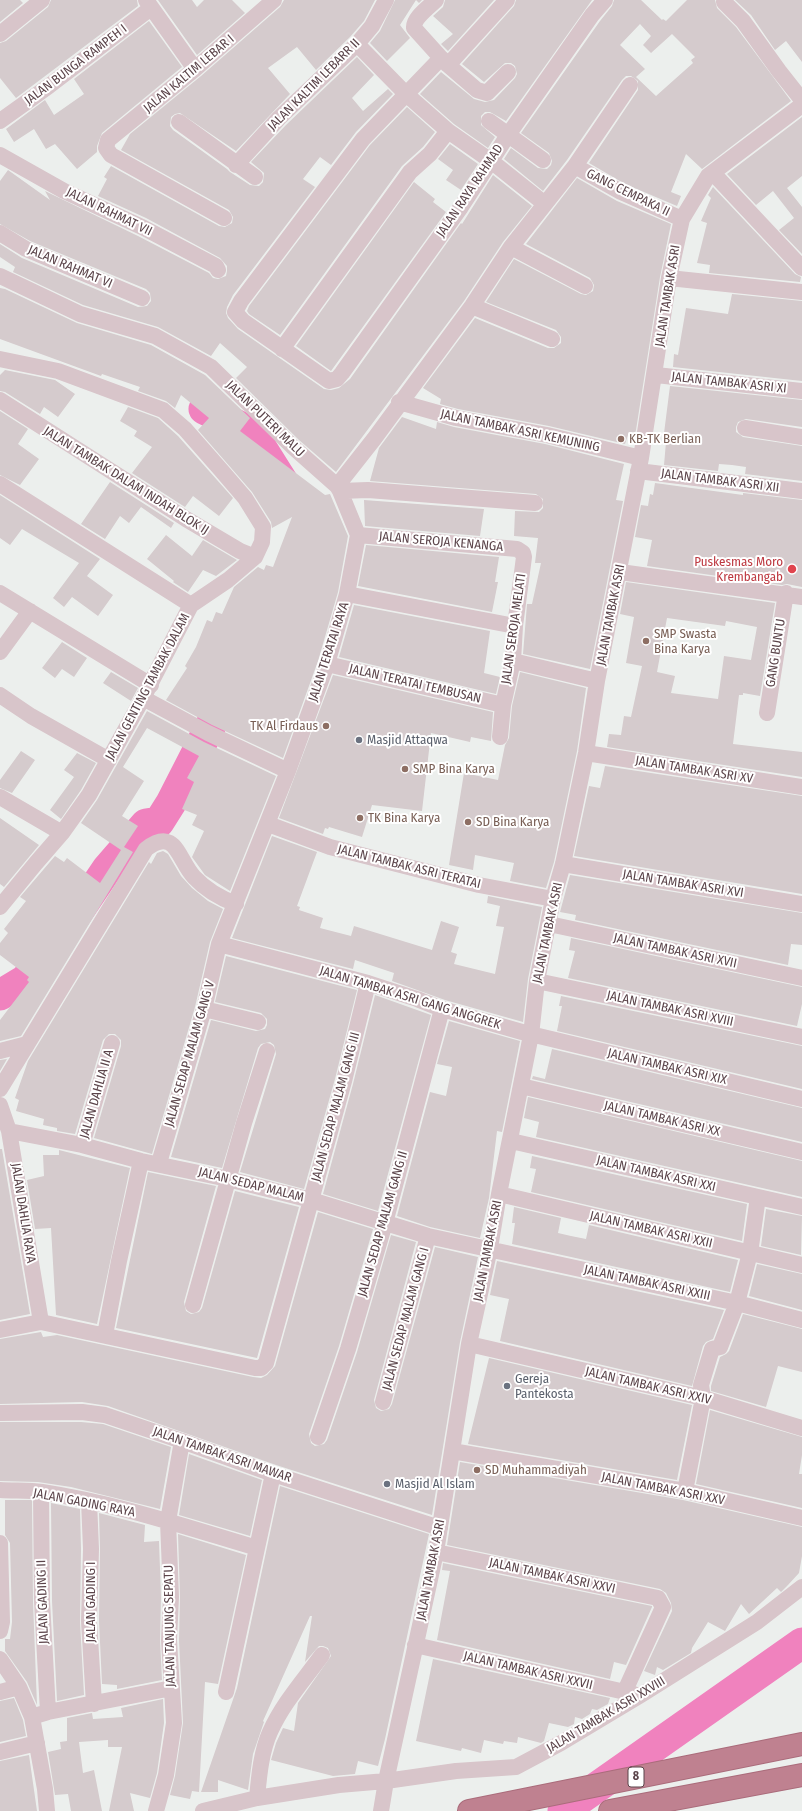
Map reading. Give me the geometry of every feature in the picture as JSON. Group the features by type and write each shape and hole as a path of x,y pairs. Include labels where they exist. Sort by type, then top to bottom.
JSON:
{"highway":[{"name":"8","path":"469,1811 802,1744"},
{"name":"8","path":"610,1811 802,1775"}],"street":[{"path":"0,34 42,0"},
{"name":"JALAN KALTIM LEBAR I","path":"224,218 111,155 106,148 108,140 195,69 274,0"},
{"name":"JALAN KALTIM LEBARR II","path":"236,165 279,118 357,44 372,26 386,0"},
{"path":"436,0 417,19 414,23 414,28 444,61 477,90 487,94 508,72"},
{"path":"448,131 430,154 410,172 282,348 243,321 235,312 246,295 363,139 406,94 444,61 507,0"},
{"name":"JALAN RAYA RAHMAD","path":"282,348 329,381 333,381 342,373 447,226 508,135 592,15 606,0"},
{"path":"724,2 743,21 778,71 800,110"},
{"path":"149,4 195,69"},
{"name":"JALAN BUNGA RAMPEH I","path":"0,121 49,86 149,4"},
{"path":"357,44 406,94 448,131 491,161 545,204"},
{"path":"339,489 399,402 472,306 512,247 575,166 630,85"},
{"name":"JALAN TAMBAK ASRI","path":"381,1811 386,1781 436,1552 469,1344 511,1141 531,1034 537,981 553,899 563,864 586,753 597,681 620,572 640,465 656,375 670,278 682,219 700,187 713,173 800,110"},
{"path":"489,121 542,160"},
{"path":"179,122 236,165 255,177"},
{"name":"JALAN RAHMAT VII","path":"0,154 64,190 142,227 216,266 218,270"},
{"name":"GANG CEMPAKA II","path":"575,166 621,192 682,219"},
{"path":"713,173 802,268"},
{"name":"JALAN RAHMAT VI","path":"0,233 26,248 142,298"},
{"path":"512,247 585,286"},
{"name":"JALAN PUTERI MALU","path":"3,278 80,314 155,336 211,367 293,447 339,489"},
{"path":"670,278 802,292"},
{"path":"472,306 552,339"},
{"name":"JALAN GENTING TAMBAK DALAM","path":"0,359 58,371 163,410 185,429 245,498 263,528 262,542 255,557 228,580 191,605 147,692 89,795 62,833 2,904"},
{"name":"JALAN TAMBAK ASRI XI","path":"656,375 802,391"},
{"name":"JALAN TAMBAK DALAM INDAH BLOK IJ","path":"0,400 186,519 240,551 255,557"},
{"name":"JALAN TAMBAK ASRI KEMUNING","path":"399,402 456,418 547,435 640,465"},
{"path":"745,428 802,437"},
{"name":"JALAN TAMBAK ASRI XII","path":"640,465 802,491"},
{"path":"0,484 191,605"},
{"path":"339,489 535,503"},
{"path":"339,489 358,535"},
{"name":"JALAN SEROJA KENANGA","path":"358,535 517,550 523,553"},
{"name":"JALAN TERATAI RAYA","path":"219,944 268,824 327,664 347,594 358,535"},
{"name":"JALAN SEROJA MELATI","path":"500,737 503,705 513,661 515,626 524,557 523,553"},
{"path":"620,572 802,596"},
{"path":"0,593 30,611 204,731 288,771"},
{"name":"GANG BUNTU","path":"767,713 786,593"},
{"path":"347,594 515,626"},
{"path":"0,652 30,611"},
{"path":"513,661 597,681"},
{"name":"JALAN TERATAI TEMBUSAN","path":"327,664 503,705"},
{"path":"0,695 31,716 109,760"},
{"name":"JALAN TAMBAK ASRI XV","path":"586,753 802,787"},
{"path":"0,797 62,833"},
{"name":"JALAN TAMBAK ASRI TERATAI","path":"268,824 330,847 479,885 553,899"},
{"path":"0,1089 135,865 146,849 153,843 161,841 168,842 174,847 193,876 211,892 236,904"},
{"name":"JALAN TAMBAK ASRI XVI","path":"563,864 802,904"},
{"name":"JALAN TAMBAK ASRI XVII","path":"549,924 801,975"},
{"name":"JALAN TAMBAK ASRI GANG ANGGREK","path":"219,944 368,983 417,999 442,1010 531,1034"},
{"name":"JALAN SEDAP MALAM GANG V","path":"159,1163 204,1009 219,944"},
{"name":"JALAN TAMBAK ASRI XVIII","path":"537,981 802,1038"},
{"name":"JALAN SEDAP MALAM GANG III","path":"104,1335 255,1368 261,1368 266,1364 344,1081 368,983"},
{"path":"204,1009 258,1022"},
{"name":"JALAN SEDAP MALAM GANG II","path":"318,1437 348,1349 385,1223 442,1010"},
{"name":"JALAN TAMBAK ASRI XIX","path":"531,1034 802,1099"},
{"name":"JALAN DAHLIA II A","path":"82,1145 112,1043"},
{"path":"0,1051 27,1044"},
{"path":"192,1305 244,1123 267,1051"},
{"name":"JALAN TAMBAK ASRI XX","path":"521,1086 802,1152"},
{"name":"JALAN DAHLIA RAYA","path":"0,1105 9,1131 41,1322"},
{"name":"JALAN SEDAP MALAM","path":"9,1131 82,1145 141,1161 159,1163 228,1179 311,1200 428,1236 490,1248"},
{"name":"JALAN TAMBAK ASRI XXI","path":"511,1141 802,1207"},
{"path":"0,1330 41,1322 104,1335 141,1161"},
{"name":"JALAN TAMBAK ASRI XXII","path":"499,1194 802,1265"},
{"path":"685,1491 703,1398 701,1385 712,1348 720,1347 737,1302 750,1253 758,1197"},
{"name":"JALAN SEDAP MALAM GANG I","path":"383,1402 428,1236"},
{"name":"JALAN TAMBAK ASRI XXIII","path":"490,1248 737,1302 802,1320"},
{"name":"JALAN TAMBAK ASRI XXIV","path":"469,1344 703,1398 802,1428"},
{"name":"JALAN TAMBAK ASRI MAWAR","path":"0,1413 82,1412 105,1415 273,1474 440,1528"},
{"name":"JALAN TANJUNG SEPATU","path":"156,1811 166,1775 174,1723 169,1640 170,1597 168,1521 182,1441"},
{"name":"JALAN TAMBAK ASRI XXV","path":"452,1450 685,1491 802,1518"},
{"path":"226,1692 273,1474"},
{"name":"JALAN GADING RAYA","path":"0,1490 41,1492 89,1501 168,1521 257,1548"},
{"name":"JALAN GADING II","path":"41,1492 42,1601 48,1712"},
{"name":"JALAN GADING I","path":"89,1501 91,1549 89,1621 94,1704"},
{"path":"0,1543 2,1622 0,1631"},
{"name":"JALAN TAMBAK ASRI XXVI","path":"436,1552 658,1598 663,1607 624,1693"},
{"name":"JALAN TAMBAK ASRI XXVIII","path":"203,1811 257,1798 339,1785 386,1781 456,1771 516,1767 561,1743 641,1695 757,1622 802,1587"},
{"name":"JALAN TAMBAK ASRI XXVII","path":"415,1645 624,1693 641,1695"},
{"path":"257,1798 260,1770 269,1733 284,1705 322,1655"},
{"path":"0,1660 19,1687 32,1717 47,1811"},
{"path":"0,1692 19,1687"},
{"path":"32,1717 48,1712 172,1688"},
{"path":"0,1752 37,1743"}],"building":[{"path":"0,0 20,0 23,3 0,22"},
{"path":"51,0 137,0 138,6 16,98 0,78 0,43 6,41 48,7"},
{"path":"158,0 192,0 197,7 204,0 232,0 245,13 197,55"},
{"path":"284,0 375,0 364,21 316,70 297,47 268,68 290,94 236,151 180,113 171,117 170,126 173,130 230,172 250,185 259,186 263,182 264,173 251,162 286,125 357,57 374,75 352,98 363,111 388,89 393,94 356,132 331,165 320,157 303,179 315,187 233,295 227,307 226,313 228,318 238,329 324,389 331,390 339,388 350,379 461,223 462,224 493,175 532,206 503,242 464,301 336,472 299,440 236,378 247,367 220,343 211,356 158,327 83,305 13,272 15,267 0,257 0,244 22,258 138,307 147,306 151,301 150,293 146,289 30,241 0,224 0,181 8,170 50,200 45,191 138,236 209,273 213,278 218,279 226,276 227,266 220,258 146,218 98,196 107,179 104,177 111,166 219,226 225,227 232,223 233,217 229,210 121,150 130,134 201,76 280,7"},
{"path":"395,0 416,0 400,25 410,38 387,61 370,43 380,31"},
{"path":"445,0 494,0 448,51 441,44 453,34 433,16 443,7"},
{"path":"516,0 592,0 506,121 490,112 485,112 481,116 481,125 495,137 488,148 454,124 420,94 441,72 474,99 485,102 494,100 515,78 517,74 515,66 511,63 505,63 484,82 462,64 514,6"},
{"path":"614,0 641,0 662,20 663,19 666,21 687,0 715,0 717,8 736,27 791,101 702,169 686,154 671,192 681,196 677,206 625,184 589,163 638,90 638,81 631,76 626,76 622,80 567,160 543,191 504,159 511,148 538,168 547,169 551,165 552,161 549,153 521,133 612,6","holes":["640,24 651,36 643,45 651,53 672,34 695,57 691,60 693,63 656,96 636,77 645,69 620,45"]},
{"path":"735,0 802,0 802,62 786,41 775,50 751,15"},
{"path":"149,21 182,67 102,133 97,146 97,152 77,169 55,144 46,149 34,129 14,142 6,129 45,100 54,115 84,94 74,79"},
{"path":"407,107 435,132 423,147 402,166 280,335 249,314 247,311 249,306 370,145"},
{"path":"802,117 802,176 787,188 802,207 802,254 779,230 794,218 773,191 756,205 727,174"},
{"path":"450,144 478,164 461,190 446,180 453,170 438,159"},
{"path":"577,178 617,201 671,224 660,277 636,430 635,433 629,432 625,444 549,426 458,409 440,404 441,399 423,388 475,318 548,348 554,348 561,343 561,337 556,330 486,302 514,259 581,294 586,295 593,291 594,285 590,278 526,244"},
{"path":"414,182 435,199 433,202 446,212 331,371 296,346"},
{"path":"713,187 795,274 801,277 800,282 709,273 710,265 697,263 707,223 701,221 711,198 708,195"},
{"path":"0,288 77,323 151,345 205,375 250,418 240,431 325,495 330,494 348,536 338,592 318,661 283,758 212,725 166,700 187,668 185,666 196,647 207,620 212,622 216,612 222,614 234,587 258,567 264,570 266,565 273,567 292,517 272,528 271,522 252,492 198,430 209,418 181,395 175,408 166,401 138,391 140,387 102,374 101,376 0,339"},
{"path":"732,294 802,301 802,381 673,367 674,354 678,355 686,308 728,314"},
{"path":"5,370 55,380 75,394 58,417 44,407 40,414 5,392 0,391 0,375"},
{"path":"670,386 802,400 802,427 746,419 738,422 736,432 743,437 802,446 802,481 745,474 746,467 732,465 719,464 718,471 664,465 666,442 663,441"},
{"path":"128,407 158,418 178,436 233,498 219,516 193,496 185,507 132,473 152,447 134,436 137,431 120,421"},
{"path":"0,411 28,429 18,444 39,459 20,485 0,475"},
{"path":"402,417 436,429 437,422 454,427 545,444 624,464 616,500 623,501 590,669 523,654 527,604 532,604 541,563 535,563 538,538 514,536 515,511 539,512 543,508 543,499 536,494 370,481 379,448"},
{"path":"110,482 174,523 171,528 141,507 129,523 120,516 105,539 81,524"},
{"path":"655,483 743,495 743,493 802,500 802,587 647,566 652,540 635,537 641,505 648,506 650,494 653,495"},
{"path":"0,495 100,559 87,576 113,595 98,616 72,597 64,607 53,598 79,563 22,529 10,545 0,538"},
{"path":"364,500 484,509 480,536 365,526"},
{"path":"166,535 192,556 203,540 237,560 216,576 203,570 188,592 173,582 174,581 147,559"},
{"path":"366,545 499,557 495,582 498,582 492,612 358,586"},
{"path":"626,582 775,603 760,696 743,693 743,695 739,695 733,744 802,752 802,777 607,747 609,734 621,735 624,716 631,717 642,666 626,663 634,617 620,614","holes":["667,618 725,626 726,621 757,627 751,660 724,656 718,699 671,693 675,676 657,672"]},
{"path":"354,605 490,631 484,673 500,677 496,694 339,657"},
{"path":"62,642 87,658 74,677 62,669 55,678 42,668"},
{"path":"111,672 138,688 131,701 103,683"},
{"path":"520,672 586,688 577,751 554,862 546,888 510,881 514,863 475,855 473,870 449,865 464,773 498,780 505,745 509,738 512,706"},
{"path":"333,675 493,712 491,741 471,737 470,742 431,733 422,811 372,805 362,837 329,827 328,829 325,828 323,834 279,818"},
{"path":"147,711 204,742 276,776 230,891 205,875 192,857 204,831 192,825 197,815 182,809 194,782 187,778 199,756 147,728 123,767 144,781 122,816 138,826 124,847 133,852 21,1036 0,1041 0,1020 29,982 27,980 29,977 0,955 0,943 8,933 4,929 26,901 20,897 55,856 64,862 67,858 100,883 121,850 81,823 97,800"},
{"path":"21,751 35,760 12,793 0,788 0,780"},
{"path":"77,753 96,763 81,790 61,819 50,810 74,777 64,770"},
{"path":"605,766 802,796 802,894 574,856 589,786 600,788"},
{"path":"0,818 39,845 4,887 0,884"},
{"path":"272,836 317,852 297,906 300,907 299,910 323,918 320,928 351,936 354,926 432,950 441,921 459,927 451,952 457,954 454,964 495,974 504,927 496,926 500,906 487,903 488,896 542,907 528,979 523,1022 445,1000 392,981 394,973 355,960 353,969 232,938"},
{"path":"163,851 168,854 181,876 192,888 208,901 223,909 210,942 195,1007 152,1154 94,1138 121,1046 121,1040 115,1034 109,1034 103,1040 75,1134 57,1131 57,1128 43,1125 44,1119 16,1111 19,1100 15,1098 28,1061 149,862 151,864 157,853"},
{"path":"570,875 802,913 802,945 791,944 788,965 575,920 576,915 560,912"},
{"path":"571,938 802,987 802,1004 797,1026 568,978 575,951 569,950"},
{"path":"226,956 357,990 335,1079 304,1189 240,1172 276,1054 274,1045 270,1042 261,1044 258,1048 222,1168 171,1157 211,1020 256,1031 265,1029 267,1025 267,1019 261,1013 215,1002"},
{"path":"375,995 431,1015 378,1211 323,1194 353,1084"},
{"path":"561,996 802,1046 802,1089 557,1031 562,1006 559,1006"},
{"path":"449,1021 520,1041 502,1132 497,1131 489,1198 480,1238 430,1227 397,1216 430,1092 446,1096 452,1067 437,1064"},
{"path":"552,1049 802,1108 802,1142 532,1079 533,1076 545,1079"},
{"path":"7,1059 0,1071 0,1060"},
{"path":"528,1097 802,1161 802,1197 536,1137 539,1122 524,1118"},
{"path":"0,1149 2,1149 30,1314 0,1320"},
{"path":"59,1150 130,1168 97,1324 56,1315 51,1228 35,1229 27,1180 44,1176 43,1155 59,1155"},
{"path":"532,1156 747,1204 742,1241 531,1192 536,1169 530,1168"},
{"path":"148,1172 216,1186 184,1302 186,1311 191,1314 199,1312 202,1308 235,1191 299,1207 257,1358 116,1328"},
{"path":"514,1207 561,1218 558,1233 586,1239 589,1225 738,1260 730,1292 512,1244 515,1223 512,1223"},
{"path":"766,1209 802,1216 801,1255 761,1246"},
{"path":"318,1212 373,1229 339,1346 309,1434 311,1443 315,1446 324,1444 327,1440 357,1352 391,1235 416,1242 374,1400 376,1408 381,1411 389,1409 392,1404 435,1247 478,1257 460,1342 432,1515 276,1465 108,1406 82,1402 0,1404 0,1339 41,1332 43,1337 57,1335 253,1377 261,1378 267,1375 275,1366"},
{"path":"497,1261 724,1310 713,1339 706,1342 703,1346 692,1386 500,1341 509,1299 490,1295"},
{"path":"757,1264 802,1274 802,1310 749,1296"},
{"path":"743,1314 802,1329 802,1372 778,1366 766,1407 711,1391 711,1386 720,1357 729,1351"},
{"path":"489,1358 692,1405 677,1480 468,1444"},
{"path":"710,1410 802,1437 802,1455 799,1474 802,1474 802,1508 696,1484"},
{"path":"0,1422 81,1422 103,1424 171,1447 160,1509 71,1487 38,1482 0,1481"},
{"path":"189,1454 262,1480 250,1536 179,1515"},
{"path":"460,1462 683,1500 802,1527 802,1556 799,1573 781,1592 777,1588 749,1614 741,1604 725,1631 708,1622 692,1648 691,1653 663,1670 657,1667 655,1675 644,1671 672,1611 671,1603 666,1593 660,1589 447,1545"},
{"path":"280,1486 429,1534 385,1739 378,1766 358,1761 355,1774 333,1776 271,1760 276,1743 283,1728 294,1731 298,1703 331,1656 328,1648 319,1646 305,1662 312,1616 310,1616 263,1721 264,1722 253,1754 248,1790 218,1780 218,1792 201,1792 237,1688"},
{"path":"5,1500 32,1500 33,1602 37,1705 27,1682 5,1651 5,1639 10,1639 12,1622 10,1543 5,1535"},
{"path":"51,1503 80,1509 80,1622 84,1695 57,1701 52,1601"},
{"path":"99,1513 145,1525 144,1542 159,1541 162,1680 117,1689 117,1685 102,1684 99,1621"},
{"path":"178,1534 246,1555 218,1684 205,1682 199,1792 192,1791 190,1799 170,1795 175,1776 183,1723 179,1640 180,1597"},
{"path":"443,1563 652,1607 626,1665 614,1662 610,1679 437,1640 450,1571 442,1570"},
{"path":"433,1659 610,1698 608,1704 597,1710 592,1709 590,1714 582,1719 575,1717 574,1724 568,1727 549,1723 544,1741 541,1743 518,1737 517,1743 504,1741 503,1744 484,1740 481,1753 462,1748 461,1751 416,1741"},
{"path":"14,1698 23,1720 26,1736 0,1742 0,1701"},
{"path":"163,1699 164,1723 157,1773 150,1798 130,1793 134,1811 109,1811 122,1747 108,1747 108,1740 79,1742 83,1773 94,1770 102,1811 71,1811 68,1794 55,1795 48,1752 61,1749 60,1742 67,1741 67,1718 92,1713 93,1719 123,1717 121,1708"},
{"path":"29,1755 37,1811 0,1811 0,1761"}],"waterway":[{"path":"204,409 241,427 261,447 283,482"},
{"path":"0,995 25,980 63,934 107,869 146,824 159,822 171,803 218,711 236,690"},
{"path":"563,1811 802,1643"}],"place":[{"name":"KB-TK Berlian","path":"621,439"},
{"name":"Puskesmas Moro Krembangab","path":"792,569"},
{"name":"SMP Swasta Bina Karya","path":"646,641"},
{"name":"TK Al Firdaus","path":"326,726"},
{"name":"Masjid Attaqwa","path":"359,740"},
{"name":"SMP Bina Karya","path":"405,769"},
{"name":"TK Bina Karya","path":"360,818"},
{"name":"SD Bina Karya","path":"468,822"},
{"name":"Gereja Pantekosta","path":"507,1386"},
{"name":"SD Muhammadiyah","path":"477,1470"},
{"name":"Masjid Al Islam","path":"387,1484"}]}
